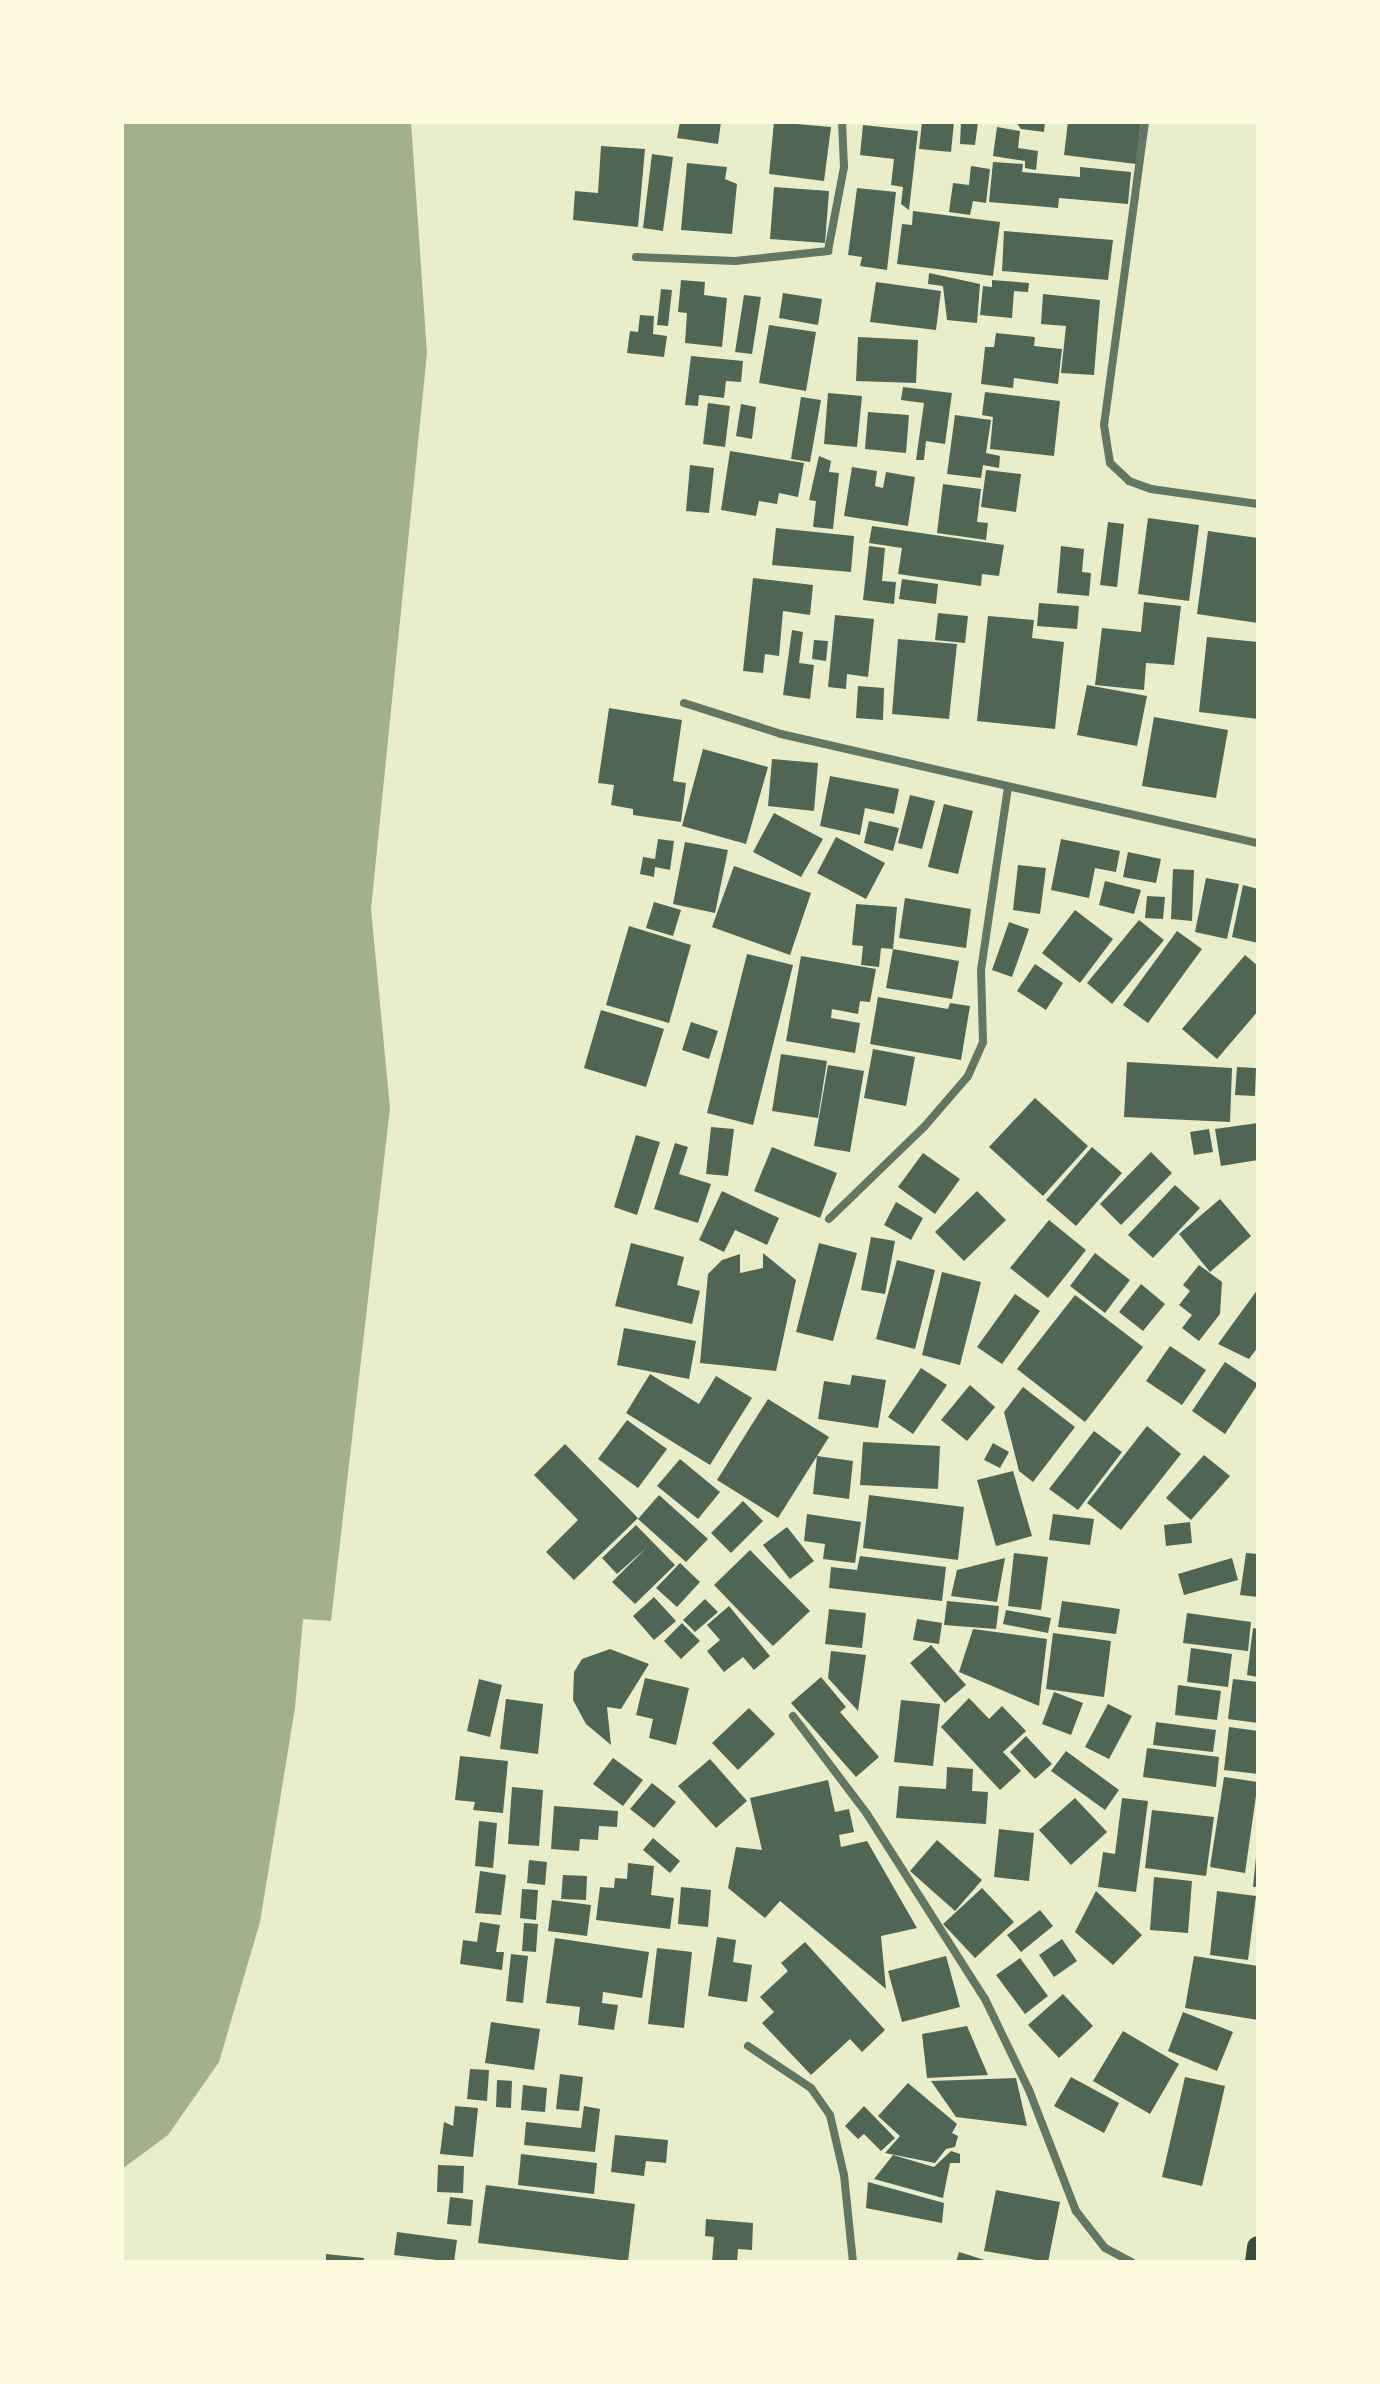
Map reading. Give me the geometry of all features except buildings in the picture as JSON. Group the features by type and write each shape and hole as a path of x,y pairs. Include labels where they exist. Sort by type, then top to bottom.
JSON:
{"highway":[{"path":"1256,2262 1258,2247"}],"street":[{"path":"636,257 735,261 828,251 844,167 842,122"},
{"path":"1145,122 1104,425 1107,453 1129,481 1151,489 1258,504"},
{"path":"684,703 781,734 1258,843"},
{"path":"829,1219 924,1127 968,1076 983,1042 981,970 1008,788"},
{"path":"793,1716 867,1814 979,1988 1024,2077 1076,2211 1105,2248 1131,2262"},
{"path":"748,2046 802,2081 830,2115 844,2175 853,2262"}],"shaded area":[{"path":"122,122 411,122 427,353 371,909 390,1108 331,1621 303,1619 295,1708 260,1922 219,2062 168,2135 122,2169"}]}
